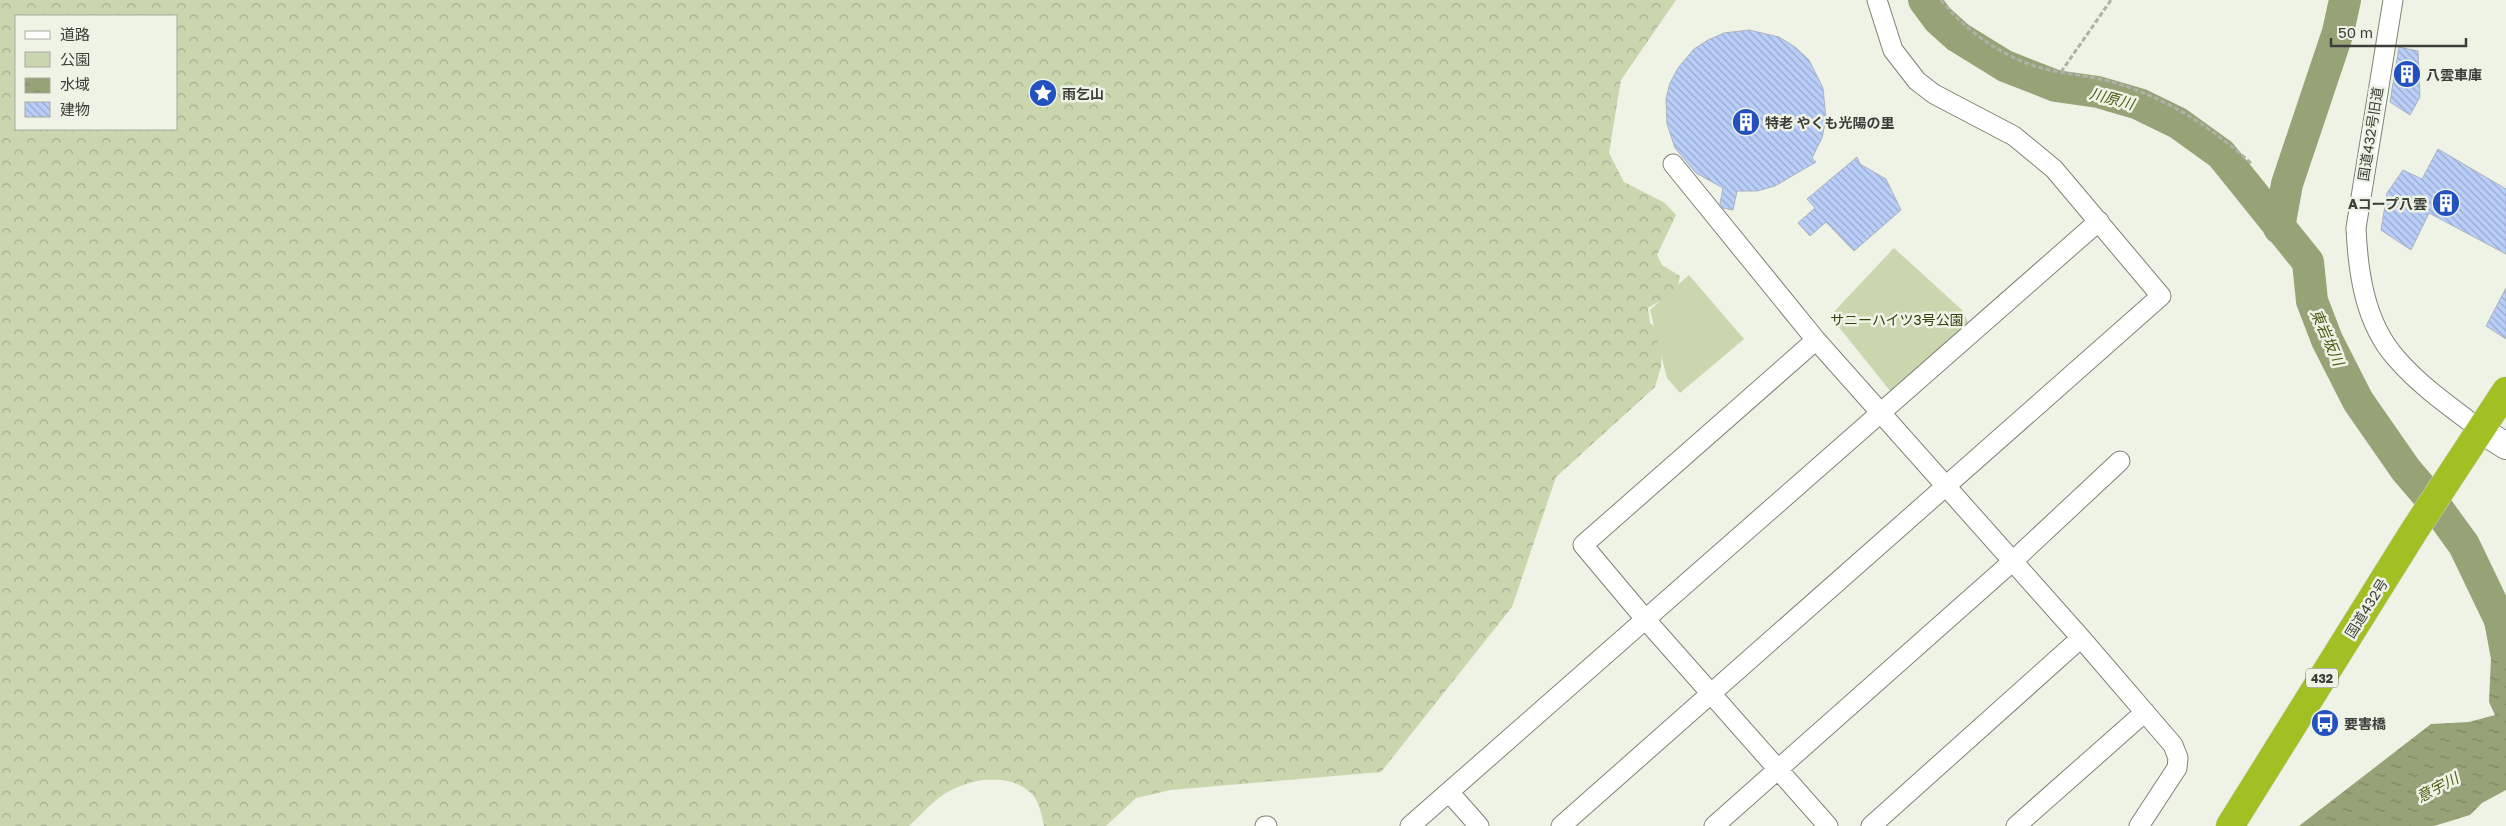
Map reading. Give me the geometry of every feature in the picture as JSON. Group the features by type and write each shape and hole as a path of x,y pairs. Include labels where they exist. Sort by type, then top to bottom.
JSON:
{"highway":[{"name":"国道432号","path":"2230,826 2414,531 2506,391"}],"street":[{"path":"1561,826 2161,296 2054,169 2014,136 1934,94 1917,81 1894,50 1877,0"},
{"name":"国道432号旧道","path":"2393,0 2356,228 2358,260 2364,292 2379,333 2396,358 2432,392 2481,430 2506,446"},
{"path":"1673,164 1816,340 2081,638 2173,745 2178,758 2177,768 2139,826"},
{"path":"1410,826 2099,222"},
{"path":"1816,340 1583,545 1646,620 1828,826"},
{"path":"1714,826 2013,561 2120,461"},
{"path":"1871,826 2081,638"},
{"path":"2016,826 2145,712"},
{"path":"1449,792 1479,826"}],"path":[{"path":"1941,0 1961,22 1987,42 2026,63 2111,82 2179,109 2222,136 2252,164"},
{"path":"2061,72 2112,0"}],"green space":[{"path":"0,0 1676,0 1621,80 1609,153 1624,182 1665,203 1676,215 1657,255 1662,265 1680,276 1677,291 1648,308 1650,323 1663,334 1661,367 1655,387 1556,477 1512,607 1381,772 1171,790 1136,798 1106,826 1044,826 1034,797 1022,786 999,780 986,780 974,782 950,791 936,800 909,826 0,826"},
{"name":"サニーハイツ3号公園","path":"1894,248 1962,310 1970,326 1891,392 1830,316"},
{"path":"1689,275 1744,339 1680,393 1667,378 1650,310"}],"water":[{"name":"意宇川","path":"2461,521 2506,604 2506,790 2482,803 2470,815 2434,826 2299,826 2431,724 2469,722 2495,715 2489,702 2491,659 2478,589 2449,539"}],"building":[{"name":"特老 やくも光陽の里","path":"1749,30 1779,37 1795,47 1809,60 1823,88 1826,119 1822,138 1812,158 1816,162 1775,186 1757,191 1737,191 1733,210 1723,208 1720,204 1723,188 1696,173 1675,148 1667,124 1666,99 1670,83 1678,68 1694,49 1724,33"},
{"name":"八雲車庫","path":"2399,47 2418,51 2420,97 2410,115 2390,102"},
{"name":"Aコープ八雲","path":"2438,149 2506,189 2506,254 2429,213 2411,250 2381,230 2387,193 2403,170 2422,179"},
{"path":"1857,157 1860,164 1886,179 1901,210 1854,251 1826,222 1810,236 1798,223 1815,208 1807,199"},
{"path":"2506,288 2506,339 2486,326"}],"waterway":[{"name":"東岩坂川","path":"1924,0 1938,19 1958,37 2005,66 2056,86 2098,92 2139,104 2178,123 2221,154 2308,262 2312,301 2327,340 2358,401 2406,470 2430,498 2464,545 2500,620 2506,648"},
{"name":"東岩坂川","path":"2279,228 2287,184 2338,32 2345,0"}],"place":[{"name":"八雲車庫","path":"2407,74"},
{"name":"雨乞山","path":"1043,93"},
{"name":"特老 やくも光陽の里","path":"1746,122"},
{"name":"Aコープ八雲","path":"2446,203"},
{"name":"要害橋","path":"2325,723"}],"water label":[{"name":"川原川","path":"2112,98"}]}
